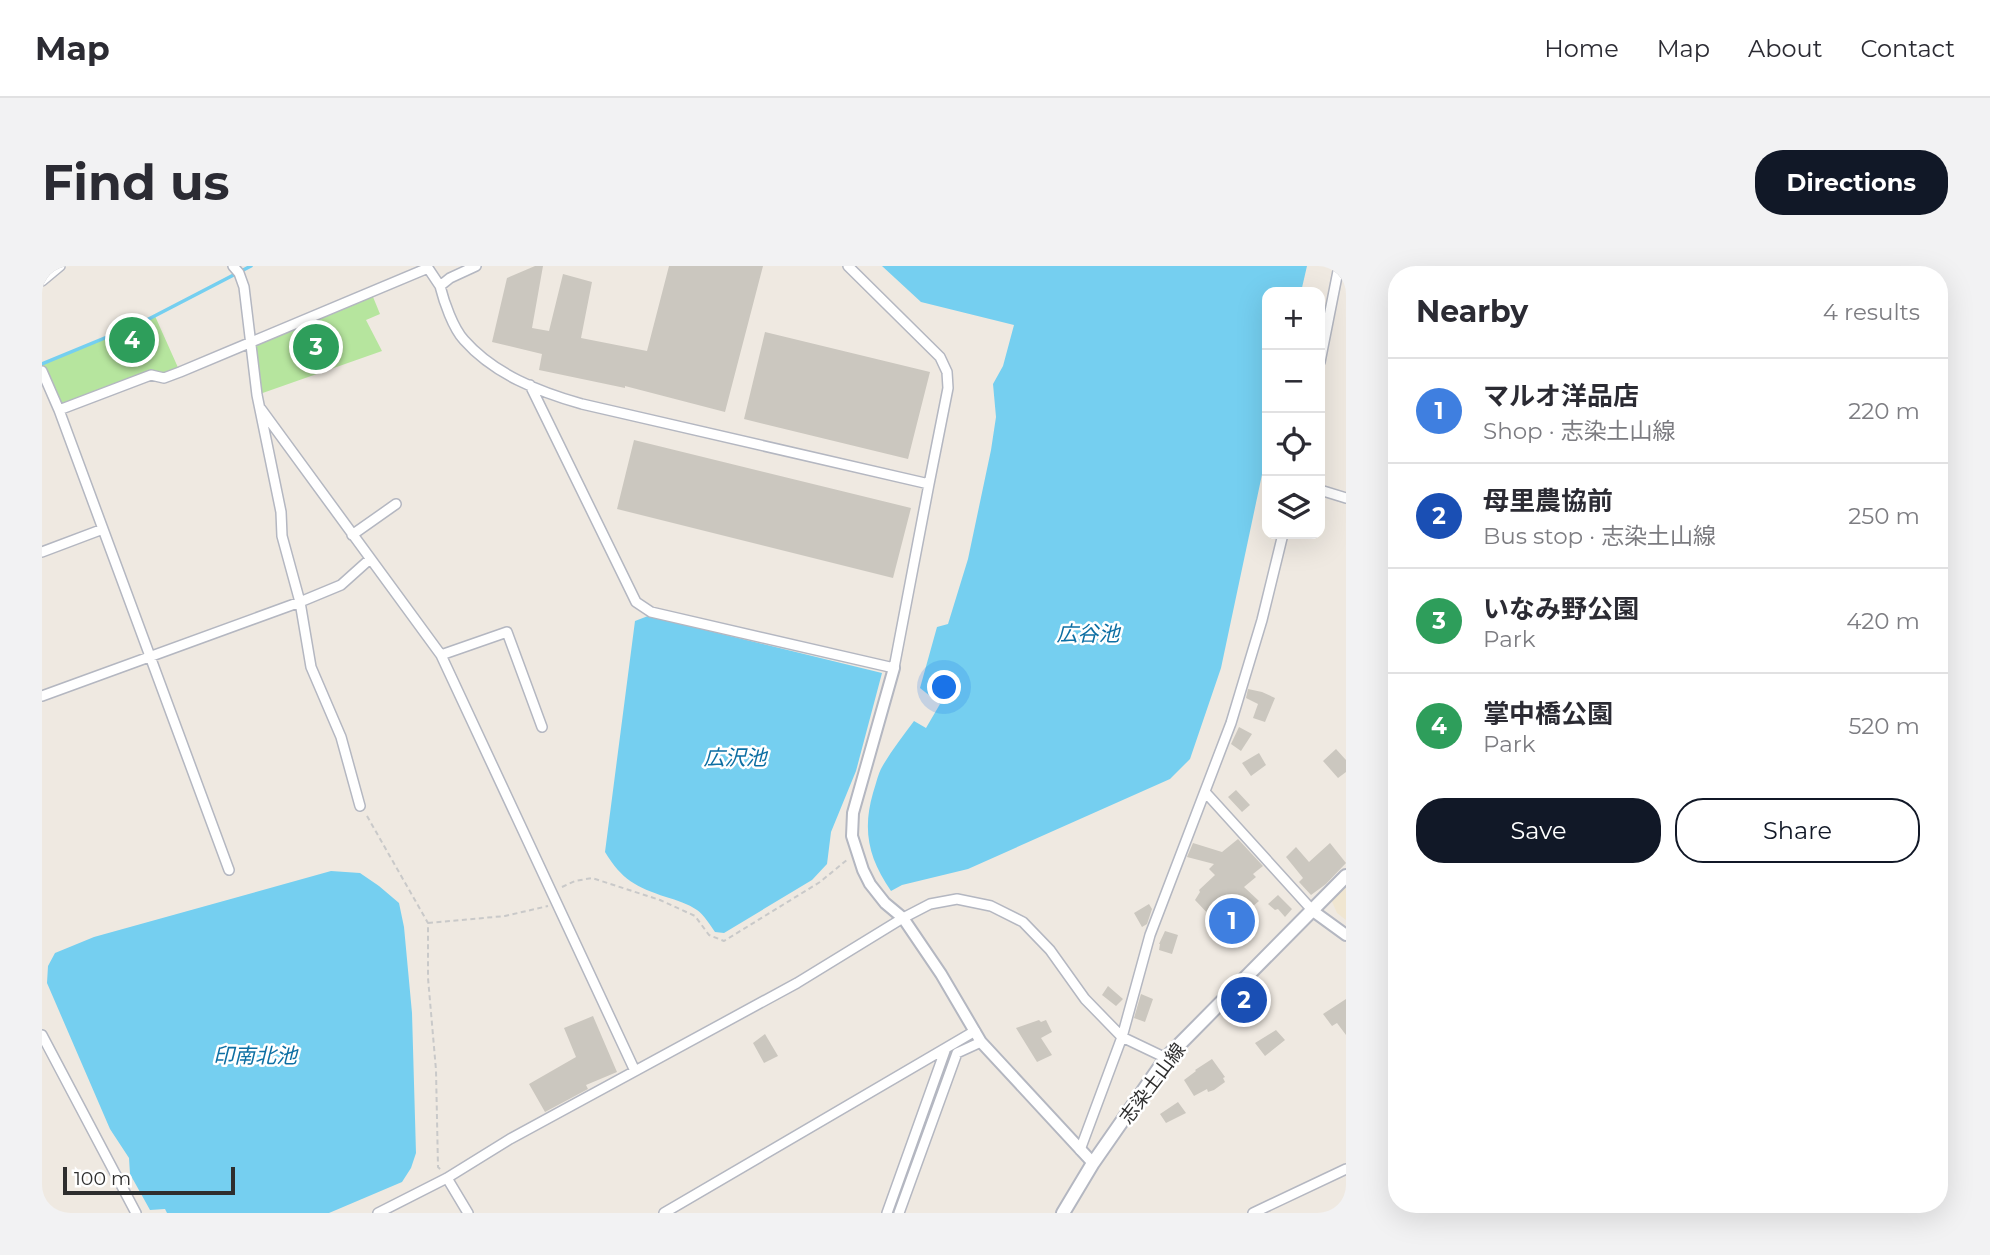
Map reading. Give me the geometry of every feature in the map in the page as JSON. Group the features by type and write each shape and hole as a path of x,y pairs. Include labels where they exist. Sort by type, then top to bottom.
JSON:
{"main road":[{"name":"志染土山線","path":"1063,1213 1093,1163 1166,1058 1346,876"}],"street":[{"path":"42,281 60,266"},
{"path":"233,266 244,287 261,409 281,512 282,536 300,602 312,667 341,737 360,806"},
{"path":"440,286 450,278 476,266"},
{"path":"848,266 940,357 947,372 948,388 894,668 853,813 852,836 856,853 870,884 885,903 903,918 941,974 978,1037 1093,1163"},
{"path":"1322,350 1339,266"},
{"path":"59,410 151,375 164,378 428,268 440,286 443,301 463,339 504,375 554,397 929,484"},
{"path":"42,370 229,870"},
{"path":"530,385 636,602 651,612 894,668"},
{"path":"261,409 441,655 635,1071"},
{"path":"1325,492 1346,499"},
{"path":"352,535 396,504"},
{"path":"42,552 103,529"},
{"path":"1080,1150 1122,1037 1150,935 1231,723 1262,620 1282,539"},
{"path":"42,696 300,602 341,584 370,559"},
{"path":"441,655 507,632 542,727"},
{"path":"1206,793 1313,911 1346,935"},
{"path":"377,1213 447,1178 510,1139 797,983 930,904 957,900 991,906 1023,922 1050,950 1085,999 1122,1037 1166,1058"},
{"path":"42,1035 136,1213"},
{"path":"664,1213 946,1048 978,1037"},
{"path":"899,1213 957,1053 978,1037"},
{"path":"887,1213 946,1048"},
{"path":"1253,1213 1273,1209 1346,1169"},
{"path":"447,1178 468,1213"}],"path":[{"path":"360,806 428,923 428,978 436,1070 438,1167 447,1178"},
{"path":"428,923 505,916 548,906 551,892 575,881 592,878 660,900 695,916 709,935 724,941 820,882 856,853"}],"shaded area":[{"path":"1346,883 1346,920 1337,913 1330,897"}],"green space":[{"path":"371,292 380,314 366,320 382,351 257,395 252,343"},
{"path":"155,316 180,372 151,375 59,410 42,371 42,364"}],"water":[{"name":"広谷池","path":"882,266 1307,266 1302,287 1262,287 1262,475 1221,668 1190,759 1170,779 968,869 902,885 891,891 877,868 870,844 868,820 873,793 879,773 914,721 926,728 940,704 920,688 937,627 948,624 968,559 996,417 993,384 1003,366 1014,325 921,302"},
{"name":"広沢池","path":"648,616 882,673 856,771 831,832 827,864 812,880 724,933 715,932 694,908 646,890 631,881 617,869 605,852 635,621"},
{"name":"印南北池","path":"331,871 360,873 399,903 404,927 412,1013 416,1153 411,1168 402,1182 329,1213 167,1213 165,1209 150,1210 130,1174 129,1158 110,1129 47,983 48,966 55,953 94,937"}],"building":[{"path":"535,266 543,266 532,328 549,331 563,274 592,282 581,338 647,351 669,266 763,266 725,412 625,386 539,370 542,354 492,342 507,278"},
{"path":"765,332 930,372 908,459 744,419"},
{"path":"634,440 911,508 893,578 617,509"},
{"path":"1248,689 1275,698 1265,722 1253,718 1258,704 1246,698"},
{"path":"1239,727 1252,734 1241,751 1231,744"},
{"path":"1336,749 1346,760 1346,772 1338,778 1323,761"},
{"path":"1259,753 1266,765 1251,776 1242,763"},
{"path":"1236,790 1250,805 1242,812 1228,797"},
{"path":"1238,839 1263,866 1253,874 1256,877 1244,887 1259,901 1246,912 1256,921 1237,939 1232,935 1230,937 1195,900 1199,890 1215,875 1209,869 1214,864 1187,857 1193,843 1222,852"},
{"path":"1330,843 1346,863 1311,895 1299,882 1303,878 1286,857 1296,847 1309,862"},
{"path":"1278,895 1292,909 1285,917 1278,909 1275,910 1268,904"},
{"path":"1149,904 1152,909 1147,924 1142,927 1134,913"},
{"path":"1165,931 1178,935 1172,954 1159,950"},
{"path":"1108,986 1123,999 1116,1006 1102,995"},
{"path":"1141,994 1153,999 1145,1022 1134,1018"},
{"path":"1346,999 1346,1035 1337,1023 1332,1026 1323,1014"},
{"path":"593,1016 617,1072 586,1085 588,1089 545,1112 529,1084 576,1057 564,1028"},
{"path":"1046,1020 1052,1032 1041,1038 1052,1055 1037,1062 1016,1028"},
{"path":"1276,1030 1285,1040 1265,1056 1255,1043"},
{"path":"765,1034 778,1056 764,1063 753,1043"},
{"path":"1212,1059 1225,1077 1225,1082 1214,1090 1208,1092 1207,1089 1194,1096 1184,1080"},
{"path":"1178,1102 1186,1113 1166,1123 1160,1114"}],"waterway":[{"path":"42,364 141,323 251,266"}],"place":[{"name":"掌中橋公園","path":"132,340"},
{"name":"いなみ野公園","path":"316,347"},
{"name":"マルオ洋品店","path":"1232,921"},
{"name":"母里農協前","path":"1244,1000"}]}
